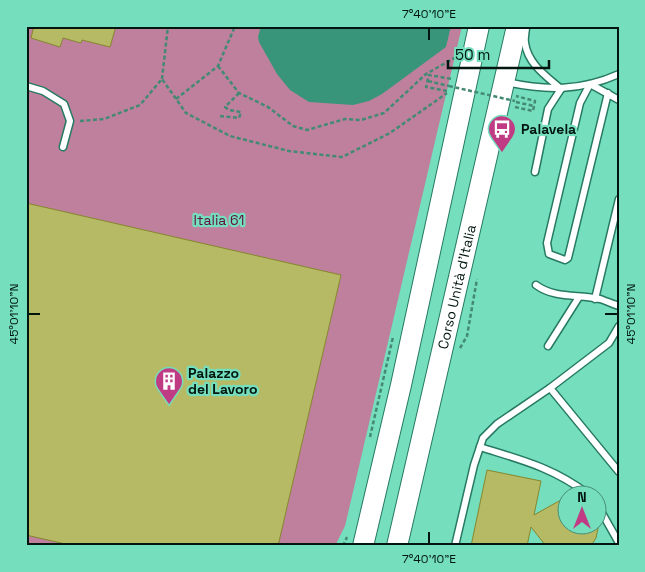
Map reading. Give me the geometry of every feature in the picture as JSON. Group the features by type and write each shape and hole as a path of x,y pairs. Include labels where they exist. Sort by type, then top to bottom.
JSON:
{"main road":[{"path":"363,546 401,385 480,26"},
{"name":"Corso Unità d'Italia","path":"397,546 509,88 517,26"}],"lane":[{"path":"526,26 525,44 528,55 544,75 562,89"},
{"path":"509,88 562,89 606,80 619,74"},
{"path":"590,84 580,103 547,243 549,254 564,260 568,258 608,93"},
{"path":"590,84 619,100"},
{"path":"26,86 43,91 64,104 70,120 63,147"},
{"path":"534,172 548,110 562,89"},
{"path":"594,298 619,199"},
{"path":"536,285 544,292 594,298 619,306"},
{"path":"548,346 580,297"},
{"path":"456,546 483,438 497,424 550,388 609,343 619,326"},
{"path":"550,388 619,472"},
{"path":"480,447 530,462 552,471 574,484"},
{"path":"608,524 619,543"}],"path":[{"path":"70,120 104,119 140,105 162,79 168,26"},
{"path":"176,99 218,66 235,26"},
{"path":"218,66 239,93 268,107 293,126 307,130 345,119 361,120 384,113 426,74 458,55"},
{"path":"162,79 186,113 230,136 289,151 342,157 390,133 449,92 426,87 429,75 452,79"},
{"path":"428,81 534,106"},
{"path":"509,88 535,101 533,112 512,106"},
{"path":"220,116 239,118 241,112 229,110 225,107 239,93"}],"green space":[{"name":"Italia 61","path":"26,26 462,26 345,526 335,546 26,546"}],"shaded area":[{"path":"261,26 451,26 446,47 382,94 369,101 353,105 309,102 290,90 277,74 259,42 258,37"}],"building":[{"path":"34,26 116,26 110,47 82,40 81,43 63,38 60,47 31,38"},
{"name":"Palazzo del Lavoro","path":"26,203 341,275 278,546 74,546 26,535"},
{"path":"487,470 541,481 534,515 558,502 558,534 597,534 591,546 546,546 531,527 527,546 471,546"}],"place":[{"name":"Palavela","path":"502,153"},
{"name":"Palazzo del Lavoro","path":"169,405"}]}
